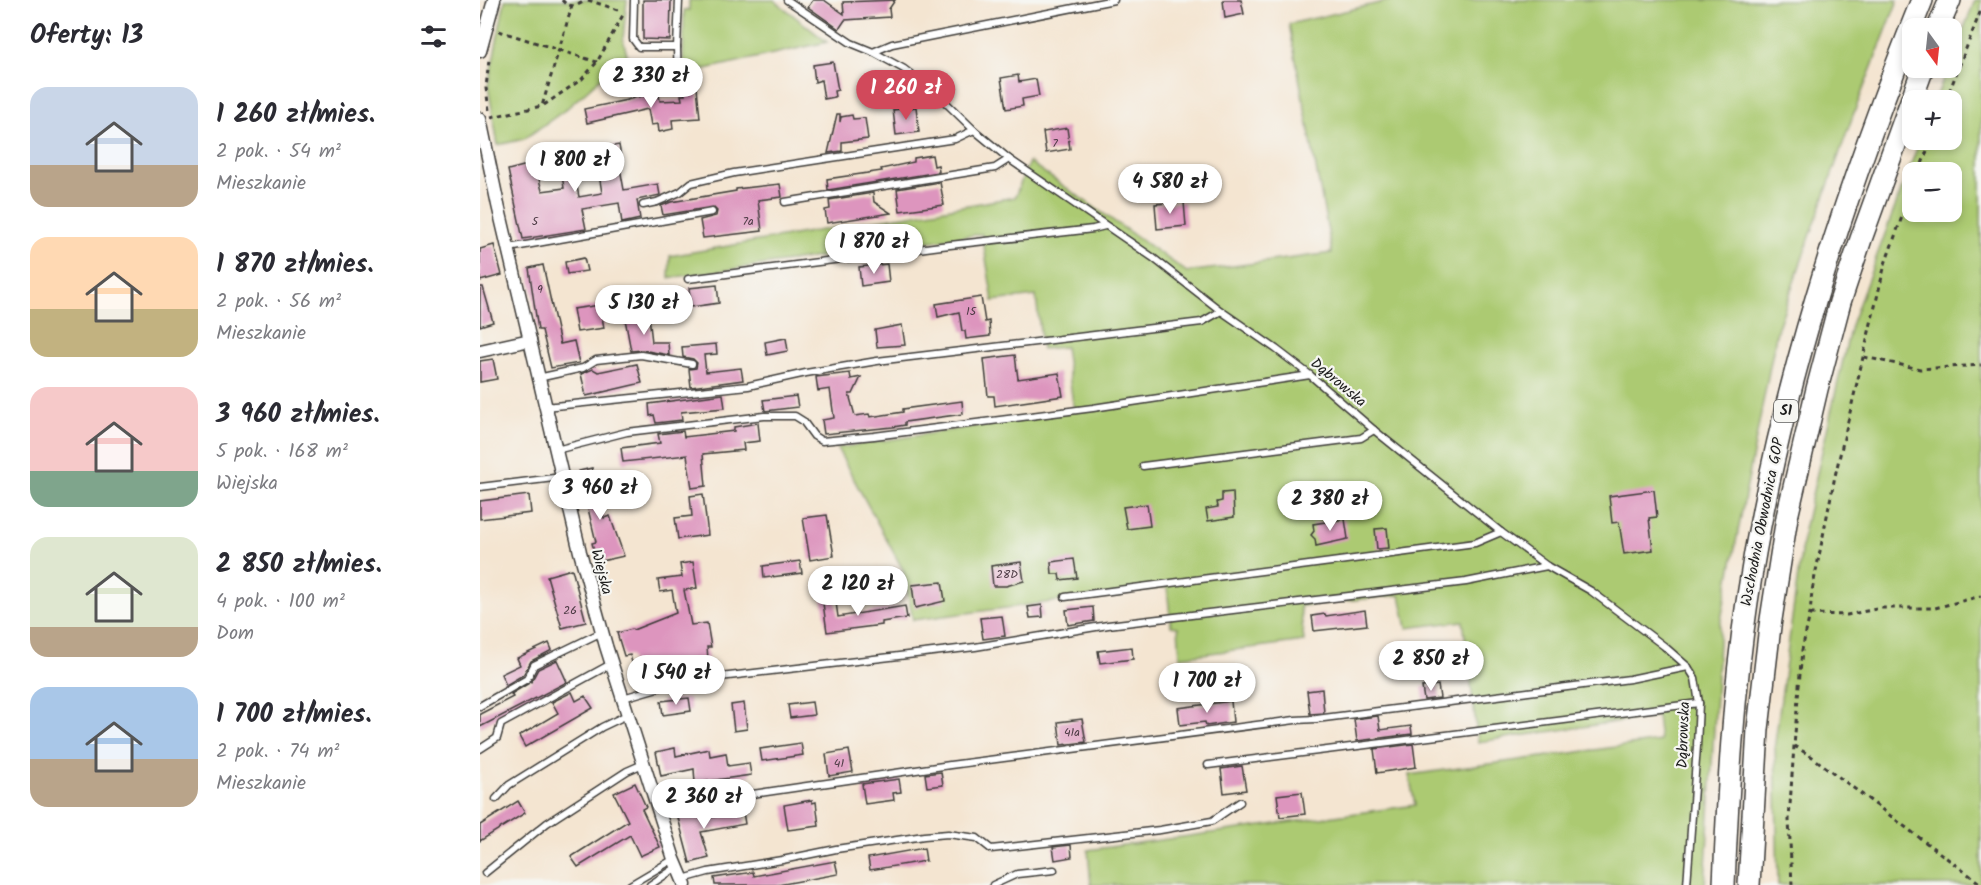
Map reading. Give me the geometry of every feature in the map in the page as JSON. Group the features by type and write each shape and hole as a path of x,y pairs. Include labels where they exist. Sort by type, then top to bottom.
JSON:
{"highway":[{"name":"Wschodnia Obwodnica GOP","path":"1724,885 1731,743 1740,655 1765,505 1782,425 1804,337 1848,196 1922,0"},
{"path":"1942,18 1950,0"},
{"name":"Wschodnia Obwodnica GOP","path":"1749,885 1758,729 1770,626 1787,517 1840,302 1919,78"}],"street":[{"path":"485,55 494,0"},
{"name":"Wiejska","path":"480,120 580,552 602,632 657,808 675,863 684,882"},
{"path":"480,351 530,340"}],"lane":[{"path":"634,0 633,39 639,47 677,46"},
{"path":"678,84 677,46 680,0"},
{"name":"Dąbrowska","path":"787,0 850,43 873,52 903,69 939,96 974,130 1009,159 1152,257 1221,311 1310,375 1374,430 1501,532 1547,566 1592,591 1688,667 1695,678 1699,703 1687,885"},
{"path":"873,52 892,44 1114,0"},
{"path":"643,205 657,202 691,183 712,178 797,162 955,139 974,130"},
{"path":"785,202 995,168 1009,159"},
{"path":"508,248 712,212"},
{"path":"688,279 1106,226"},
{"path":"545,407 748,386 806,373 877,362 1202,322 1221,311"},
{"path":"538,378 583,368 596,360 641,355 692,364"},
{"path":"556,450 627,432 764,416 795,416 822,441 864,437 1093,408 1310,375"},
{"path":"1143,466 1360,438 1374,430"},
{"path":"480,487 562,477"},
{"path":"1065,597 1475,543 1501,532"},
{"path":"623,698 678,682 975,647 1108,624 1466,582 1547,566"},
{"path":"480,706 527,679 534,665 602,632"},
{"path":"480,749 497,738 501,724 612,663"},
{"path":"657,808 950,765 1630,678 1688,667"},
{"path":"1208,765 1699,703"},
{"path":"496,799 509,785 602,727 628,715"},
{"path":"484,873 547,823 627,771 644,764"},
{"path":"684,882 708,872 924,836 948,834 977,838 991,849 1160,830 1212,821 1240,802"},
{"path":"630,885 675,863"},
{"path":"650,885 675,863"},
{"path":"993,885 1017,874 1054,870"}],"path":[{"path":"562,0 565,4 572,6 586,0 621,11"},
{"path":"542,106 572,6"},
{"path":"485,55 489,117 542,106 582,79 597,62 623,16 624,6"},
{"path":"1950,90 1981,10"},
{"path":"494,30 597,62"},
{"path":"1792,885 1790,820 1802,650 1835,476 1885,264 1902,217"},
{"path":"1864,357 1920,369 1981,365"},
{"path":"1810,614 1847,615 1881,608 1935,608 1981,596"},
{"path":"1794,746 1811,756 1981,884"}],"green space":[{"path":"505,0 627,0 623,39 627,55 565,110 524,139 498,145 488,86"},
{"path":"689,0 774,0 827,42 683,74 684,10 689,10"},
{"path":"1392,0 1898,0 1852,118 1777,330 1720,625 1705,885 1091,885 1088,850 1415,805 1409,775 1660,741 1657,716 1478,742 1463,621 1407,628 1400,595 1300,606 1304,641 1180,657 1178,627 1171,626 1167,587 913,620 903,570 837,448 1074,411 1065,347 1042,349 1036,296 993,301 982,234 669,278 670,256 1015,197 1029,162 1187,272 1332,253 1289,24"},
{"path":"1975,0 1981,0 1981,885 1778,885 1775,743 1804,530 1851,325 1902,188 1902,222 1962,222 1962,162 1912,162 1916,150 1962,150 1962,90 1939,90 1944,78 1962,78 1962,33"}],"building":[{"path":"643,0 671,0 670,40 643,39"},
{"path":"813,0 824,0 844,14 843,2 895,0 889,9 890,17 845,20 839,29 808,7"},
{"path":"1223,0 1241,0 1244,14 1225,18"},
{"path":"833,62 838,90 834,91 835,97 824,99 821,80 815,82 813,65"},
{"path":"1018,75 1019,82 1036,79 1039,96 1022,99 1023,106 1006,109 1001,78"},
{"path":"697,87 700,118 672,120 673,129 659,132 658,124 651,125 648,109 587,123 584,109 627,100 645,95 644,92 658,90 660,101 682,100 681,95 685,95 684,88"},
{"path":"916,107 919,132 896,135 893,110"},
{"path":"837,114 840,114 840,122 841,117 852,115 853,119 865,118 868,139 842,142 842,151 828,153"},
{"path":"1067,128 1070,149 1046,153 1043,132"},
{"path":"619,145 621,157 618,157 624,190 658,184 660,195 637,200 640,219 622,223 619,203 582,209 586,229 523,239 508,170 535,163 542,191 564,188 559,155","holes":["597,162 602,193 579,197 573,166"]},
{"path":"932,155 934,166 938,165 939,172 828,190 827,179 882,171 881,169 914,162 914,158"},
{"path":"940,182 944,205 900,211 897,189"},
{"path":"780,184 782,197 758,200 762,231 703,238 700,220 716,216 717,211 713,207 663,215 661,206 671,202 736,191 736,189"},
{"path":"873,193 874,202 891,213 827,223 825,210 830,209 829,200"},
{"path":"1184,202 1186,226 1157,229 1155,204"},
{"path":"494,245 502,275 480,281 480,249"},
{"path":"584,258 587,271 567,274 565,262"},
{"path":"887,264 889,282 861,286 859,267"},
{"path":"543,265 560,344 574,341 579,363 551,368 542,330 538,330 529,268"},
{"path":"717,285 719,303 691,307 689,288"},
{"path":"480,287 483,287 493,322 480,326"},
{"path":"981,297 985,322 989,321 990,336 966,339 965,331 962,331 959,312 938,317 936,304"},
{"path":"664,300 666,313 642,317 640,303"},
{"path":"600,305 604,328 577,332 573,309"},
{"path":"649,316 652,342 668,342 669,355 642,350 631,351 625,319"},
{"path":"902,325 905,345 877,347 875,330"},
{"path":"786,338 788,351 767,355 765,342"},
{"path":"716,344 717,354 704,355 706,372 741,368 743,380 691,387 689,369 696,368 697,363 693,359 683,357 682,347"},
{"path":"1015,355 1018,379 1059,373 1063,396 995,406 994,396 988,396 984,359"},
{"path":"493,359 497,379 480,382 480,361"},
{"path":"637,364 642,383 586,396 581,374 593,369 598,372"},
{"path":"850,373 851,379 861,377 853,394 849,394 855,416 869,414 870,417 903,412 903,409 962,401 963,414 905,422 905,425 893,427 824,434 822,420 834,418 830,389 818,391 816,377"},
{"path":"723,394 725,408 681,412 682,420 656,423 654,415 650,416 649,404"},
{"path":"796,396 798,407 765,411 763,400"},
{"path":"758,423 760,441 743,443 744,450 703,454 706,486 692,488 687,455 623,462 621,448 660,443 658,434 683,431 684,437 734,431 734,427"},
{"path":"592,468 604,518 610,516 624,556 597,562 592,543 596,542 579,471"},
{"path":"1654,490 1657,517 1649,518 1653,550 1624,554 1619,522 1612,523 1609,496"},
{"path":"1233,492 1234,517 1208,521 1206,509 1218,507 1217,502 1222,501 1222,493"},
{"path":"703,494 708,535 678,539 675,518 692,516 690,496"},
{"path":"529,495 531,513 480,519 480,501"},
{"path":"1147,504 1150,526 1127,529 1123,507"},
{"path":"827,515 834,556 810,560 803,518"},
{"path":"1345,519 1348,539 1316,546 1315,539 1311,535 1314,531 1313,524"},
{"path":"1387,528 1389,548 1377,549 1375,529"},
{"path":"1074,559 1077,578 1060,580 1059,574 1052,574 1051,562"},
{"path":"800,561 802,573 764,578 763,566"},
{"path":"693,562 697,588 684,590 691,625 707,623 711,647 707,647 708,659 657,667 658,669 652,670 656,683 639,688 630,655 624,656 617,633 633,630 676,613 672,590 660,592 658,580 682,577 680,564"},
{"path":"1021,562 1024,581 1006,586 993,586 991,566"},
{"path":"572,569 586,622 562,628 547,576"},
{"path":"942,582 945,601 915,608 912,585"},
{"path":"835,595 838,617 905,606 907,618 882,622 882,625 827,632 822,596"},
{"path":"1042,605 1043,617 1030,618 1028,607"},
{"path":"1093,607 1094,621 1068,625 1066,610"},
{"path":"1365,610 1367,625 1314,631 1312,616"},
{"path":"1002,616 1005,636 983,639 980,618"},
{"path":"549,643 552,650 531,661 523,675 506,685 501,674 520,665 517,658"},
{"path":"1132,647 1133,659 1100,663 1098,651"},
{"path":"557,660 567,682 480,727 480,714 513,697 511,694 531,682 538,669"},
{"path":"1438,685 1440,698 1424,700 1422,687"},
{"path":"1322,689 1324,713 1310,714 1307,691"},
{"path":"572,692 576,701 585,696 593,708 525,747 519,736 558,713 552,702"},
{"path":"689,698 691,711 663,715 661,701"},
{"path":"1231,701 1233,722 1206,726 1205,722 1180,725 1178,708"},
{"path":"812,702 814,715 790,718 788,705"},
{"path":"744,703 747,729 734,731 731,705"},
{"path":"1378,716 1380,730 1411,726 1412,734 1357,741 1354,719"},
{"path":"1082,719 1086,742 1061,745 1058,722"},
{"path":"801,743 803,755 762,761 760,749"},
{"path":"1413,744 1416,767 1377,773 1374,749"},
{"path":"675,748 676,756 709,749 710,756 726,753 728,766 749,763 751,775 695,783 694,769 661,776 656,752"},
{"path":"849,750 853,772 829,776 826,754"},
{"path":"1242,766 1246,790 1224,793 1221,769"},
{"path":"941,772 943,785 927,787 925,774"},
{"path":"899,779 901,792 893,793 894,800 865,804 862,784"},
{"path":"635,783 646,807 642,809 660,847 640,856 630,835 578,867 571,857 628,821 614,793"},
{"path":"1302,792 1305,814 1280,817 1277,795"},
{"path":"812,800 812,803 816,802 819,826 788,830 784,805"},
{"path":"518,801 525,813 480,841 480,825"},
{"path":"712,808 713,817 743,812 745,824 701,832 709,858 690,863 677,814"},
{"path":"1071,845 1072,857 1055,860 1053,847"},
{"path":"924,848 926,861 870,870 868,858"},
{"path":"835,861 838,874 778,885 715,885 714,878 753,872 754,876"}]}
